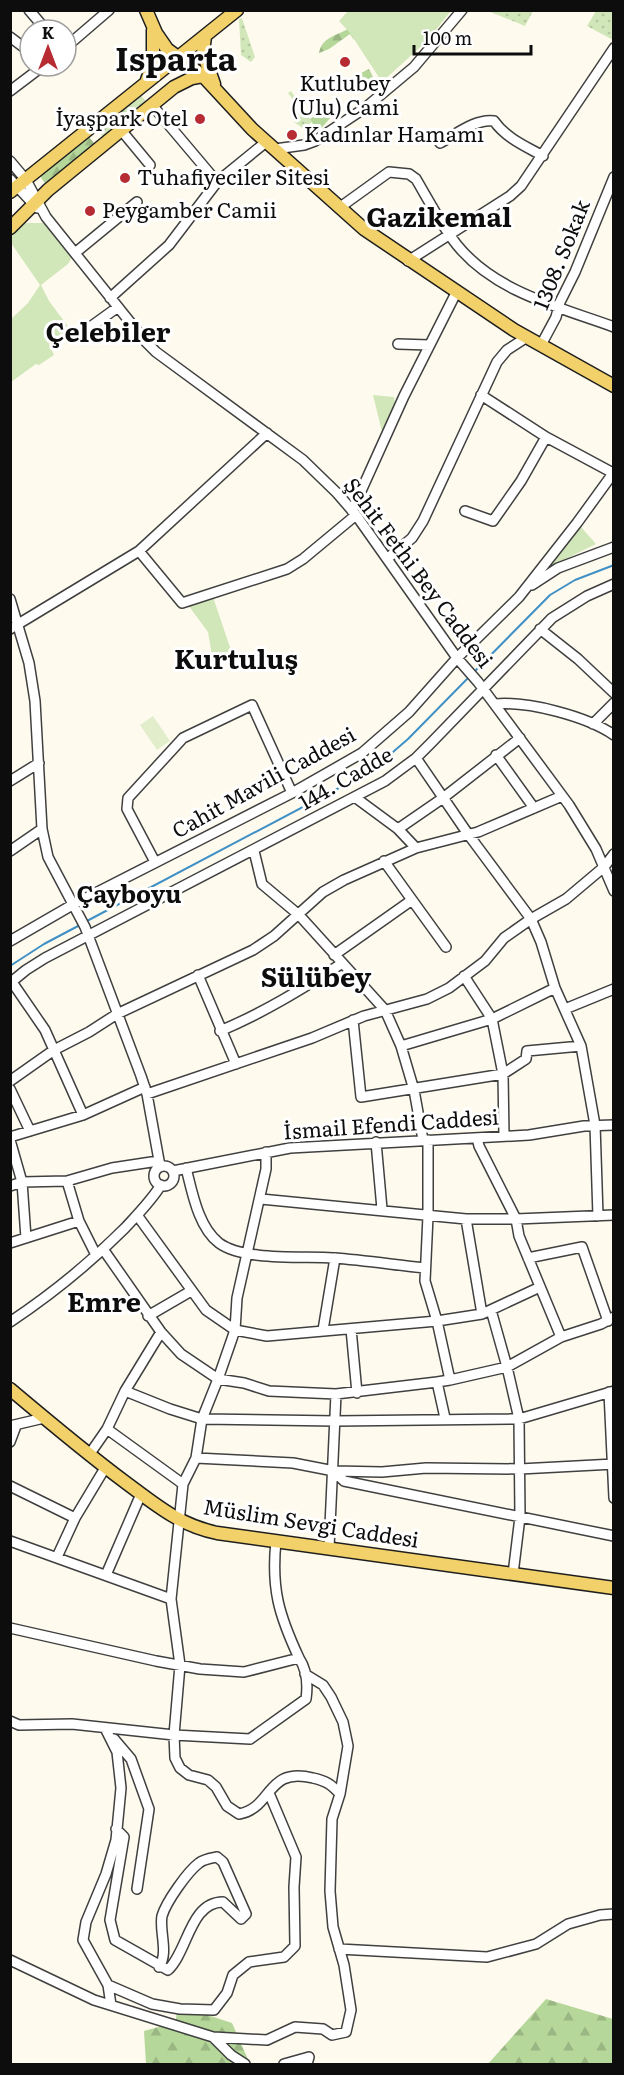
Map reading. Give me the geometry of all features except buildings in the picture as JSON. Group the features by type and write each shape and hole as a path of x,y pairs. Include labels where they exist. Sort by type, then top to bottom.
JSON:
{"main road":[{"path":"146,10 164,46 203,76 241,119 364,230 456,293 540,345 614,386"},
{"path":"16,185 237,10"},
{"path":"146,82 153,63 152,26"},
{"path":"205,36 204,57 217,90"},
{"path":"10,228 35,202 176,86 192,78 203,76"},
{"name":"Müslim Sevgi Caddesi","path":"10,1389 105,1468 178,1521 193,1527 217,1533 614,1588"}],"street":[{"path":"110,298 169,245 217,182 270,145 304,145 315,141 365,108 414,67 462,10"},
{"path":"78,36 104,12"},
{"path":"408,261 516,191 543,156 614,48"},
{"path":"10,92 28,78"},
{"path":"152,105 217,182"},
{"path":"440,143 482,121 494,121 510,137 543,156"},
{"path":"121,130 150,165"},
{"name":"Şehit Fethi Bey Caddesi","path":"10,161 16,185 35,202 110,298 156,352 267,433 319,475 354,513 459,661 481,685 562,796 583,828 614,891"},
{"path":"339,208 383,175 391,172 409,174 414,177 449,235 465,254 486,271 514,288 558,308 614,327"},
{"name":"1308. Sokak","path":"540,345 555,321 558,308 609,200 614,177"},
{"path":"75,253 137,202"},
{"path":"139,551 182,603 295,565 354,513 429,345 456,293"},
{"path":"75,338 118,307"},
{"path":"387,558 412,538 423,521 500,358 507,350 527,337"},
{"path":"398,344 429,345"},
{"path":"481,395 546,437 613,472"},
{"path":"14,627 139,551 267,433"},
{"path":"465,511 493,521 521,481 546,437"},
{"name":"Cahit Mavili Caddesi","path":"10,941 76,908 155,862 350,762 377,741 409,712 519,597 577,523 613,472"},
{"path":"519,597 558,568 614,547"},
{"name":"144. Cadde","path":"11,983 35,964 87,931 254,851 385,781 416,758 481,685 552,618 577,602 613,584"},
{"path":"10,599 14,627 28,663 35,701 42,829 48,857 87,931 146,1091 159,1164 154,1175 155,1181 161,1185"},
{"path":"540,629 578,659 614,693"},
{"path":"495,704 512,703 534,707 593,724 614,735"},
{"path":"593,724 614,703"},
{"path":"155,862 127,809 129,796 183,738 252,705 292,793"},
{"path":"398,829 443,798 520,738"},
{"path":"496,755 534,808"},
{"path":"416,758 468,834 531,919 541,942 555,988 581,1046 595,1125 598,1216"},
{"path":"10,781 39,764"},
{"path":"10,1081 54,1050 117,1014 253,950 274,936 323,892 384,861 416,848 478,832 562,796"},
{"path":"356,798 398,829 416,848"},
{"path":"10,851 42,829"},
{"path":"254,851 262,884 298,915 385,1010 401,1046 426,1140 428,1216 425,1281 437,1321 450,1380"},
{"path":"26,1238 22,1182 10,1138 83,1115 146,1091 236,1065 312,1038 353,1020 427,999 449,988 485,961 504,938 566,899 604,867 614,854"},
{"path":"384,861 447,948"},
{"path":"334,955 412,900"},
{"path":"220,1032 284,1000 341,964"},
{"path":"198,975 220,1032 236,1065"},
{"path":"465,976 492,1018 503,1074 504,1136"},
{"path":"11,983 45,1030 83,1115"},
{"path":"401,1046 492,1018 555,988"},
{"path":"565,1009 614,989"},
{"path":"353,1020 361,1097 503,1074 526,1059 527,1050 581,1046"},
{"path":"10,1089 30,1131"},
{"name":"İsmail Efendi Caddesi","path":"172,1171 266,1152 310,1146 477,1138 614,1125"},
{"path":"477,1138 516,1219 519,1236 561,1337"},
{"path":"376,1142 382,1209"},
{"path":"266,1152 261,1199 237,1298 235,1330 202,1419 196,1458 183,1484 171,1599 180,1665 174,1735 175,1758 180,1768 189,1775 208,1780 216,1787 227,1806 239,1814 251,1812 277,1781 290,1776 329,1782 340,1794"},
{"path":"10,1186 22,1182 67,1181 112,1168 159,1164 168,1167 172,1171 173,1178 170,1183 161,1185 137,1215 99,1252 50,1294 10,1322"},
{"path":"186,1168 197,1209 209,1231 219,1243 247,1254 335,1258 425,1268"},
{"path":"67,1181 79,1221 99,1252 148,1316 181,1354 218,1379 244,1383 269,1391 357,1393 372,1389 450,1380 507,1367 561,1337 611,1319 582,1247 528,1258"},
{"path":"261,1199 466,1219 614,1215"},
{"path":"137,1215 206,1310 235,1330 267,1336 437,1321 487,1312 540,1287"},
{"path":"466,1219 487,1312 507,1367 519,1419 520,1517 513,1574"},
{"path":"10,1243 79,1221"},
{"path":"323,1330 335,1258"},
{"path":"148,1316 191,1291"},
{"path":"351,1329 357,1393"},
{"path":"88,1455 107,1429 125,1391 161,1332"},
{"path":"437,1382 445,1418"},
{"path":"125,1391 202,1419 336,1421 445,1418 519,1419 611,1392 614,1498"},
{"path":"329,1548 336,1394"},
{"path":"10,1442 13,1426 44,1418"},
{"path":"107,1429 183,1484"},
{"path":"196,1458 293,1463 334,1471 382,1472 426,1468 520,1469 613,1464"},
{"path":"57,1557 75,1518 105,1468"},
{"path":"334,1471 344,1481 614,1536"},
{"path":"10,1486 75,1518"},
{"path":"106,1575 141,1494"},
{"path":"10,1541 171,1599"},
{"path":"10,1721 19,1725 72,1724 174,1735 250,1739 283,1717 306,1699 308,1688 303,1664 287,1632 276,1595 274,1568 276,1541"},
{"path":"10,1628 180,1665 244,1672 299,1659"},
{"path":"10,1960 94,2000 213,2037 267,2040 295,2027 323,2029 332,2035 346,2032 351,2010 333,1927 330,1891 332,1819 340,1794 348,1746 343,1722 331,1697 323,1685 305,1674"},
{"path":"105,1728 117,1752 120,1776 116,1840 106,1874 86,1922 83,1940 108,1985 111,2005"},
{"path":"105,1728 131,1759 149,1809 137,1889"},
{"path":"108,1985 152,2004 180,2009 214,2010 227,1993 233,1976 249,1962 284,1957 295,1946 296,1857 269,1793"},
{"path":"116,1829 124,1837 110,1920 115,1940 159,1966 168,1970 175,1963 206,1906 223,1902 241,1919 246,1914 223,1862 217,1857 199,1863 180,1885 162,1915 163,1953 162,1963 159,1966"},
{"path":"339,1949 487,1957 536,1944 568,1924 600,1915 614,1914"},
{"path":"213,2037 231,2055 245,2064"},
{"path":"284,2064 309,2057 307,2064"}],"green space":[{"path":"348,11 451,11 427,41 382,82 350,33 339,21"},
{"path":"488,11 533,11 525,26"},
{"path":"596,11 613,11 613,40 587,26"},
{"path":"242,18 255,57 251,62 241,55 239,19"},
{"path":"351,27 354,40 350,34 329,49 319,53 323,43"},
{"path":"369,69 373,77 349,90 343,84 360,77 359,74"},
{"path":"291,91 312,122 304,129 294,122 297,119 295,116 301,110 288,93"},
{"path":"141,95 147,103 104,138 98,131"},
{"path":"323,110 331,117 318,132 310,119"},
{"path":"88,136 96,145 46,185 40,176"},
{"path":"20,223 49,223 75,253 68,264 41,285 49,301 73,333 49,344 54,355 39,365 36,364 11,382 11,319 28,303 40,285 11,243 10,235"},
{"path":"373,395 394,397 395,403 382,432"},
{"path":"581,527 596,544 547,568"},
{"path":"213,597 234,659 213,661 208,632 188,605"},
{"path":"153,716 170,741 157,750 140,725"},
{"path":"546,1999 613,2019 613,2064 488,2064"},
{"path":"177,2005 232,2023 250,2064 146,2064 144,2031 176,2022"}],"waterway":[{"path":"473,673 550,595 575,580 614,565"},
{"path":"85,922 371,771 408,739 469,677"},
{"path":"10,966 80,925"}],"place":[{"name":"Kutlubey (Ulu) Cami","path":"345,62"},
{"name":"İyaşpark Otel","path":"200,119"},
{"name":"Kadınlar Hamamı","path":"292,135"},
{"name":"Tuhafiyeciler Sitesi","path":"125,178"},
{"name":"Peygamber Camii","path":"90,211"}],"district":[{"name":"Isparta","path":"176,59"},
{"name":"Gazikemal","path":"439,218"},
{"name":"Çelebiler","path":"108,333"},
{"name":"Kurtuluş","path":"236,660"},
{"name":"Çayboyu","path":"129,895"},
{"name":"Sülübey","path":"316,978"},
{"name":"Emre","path":"104,1303"}]}
